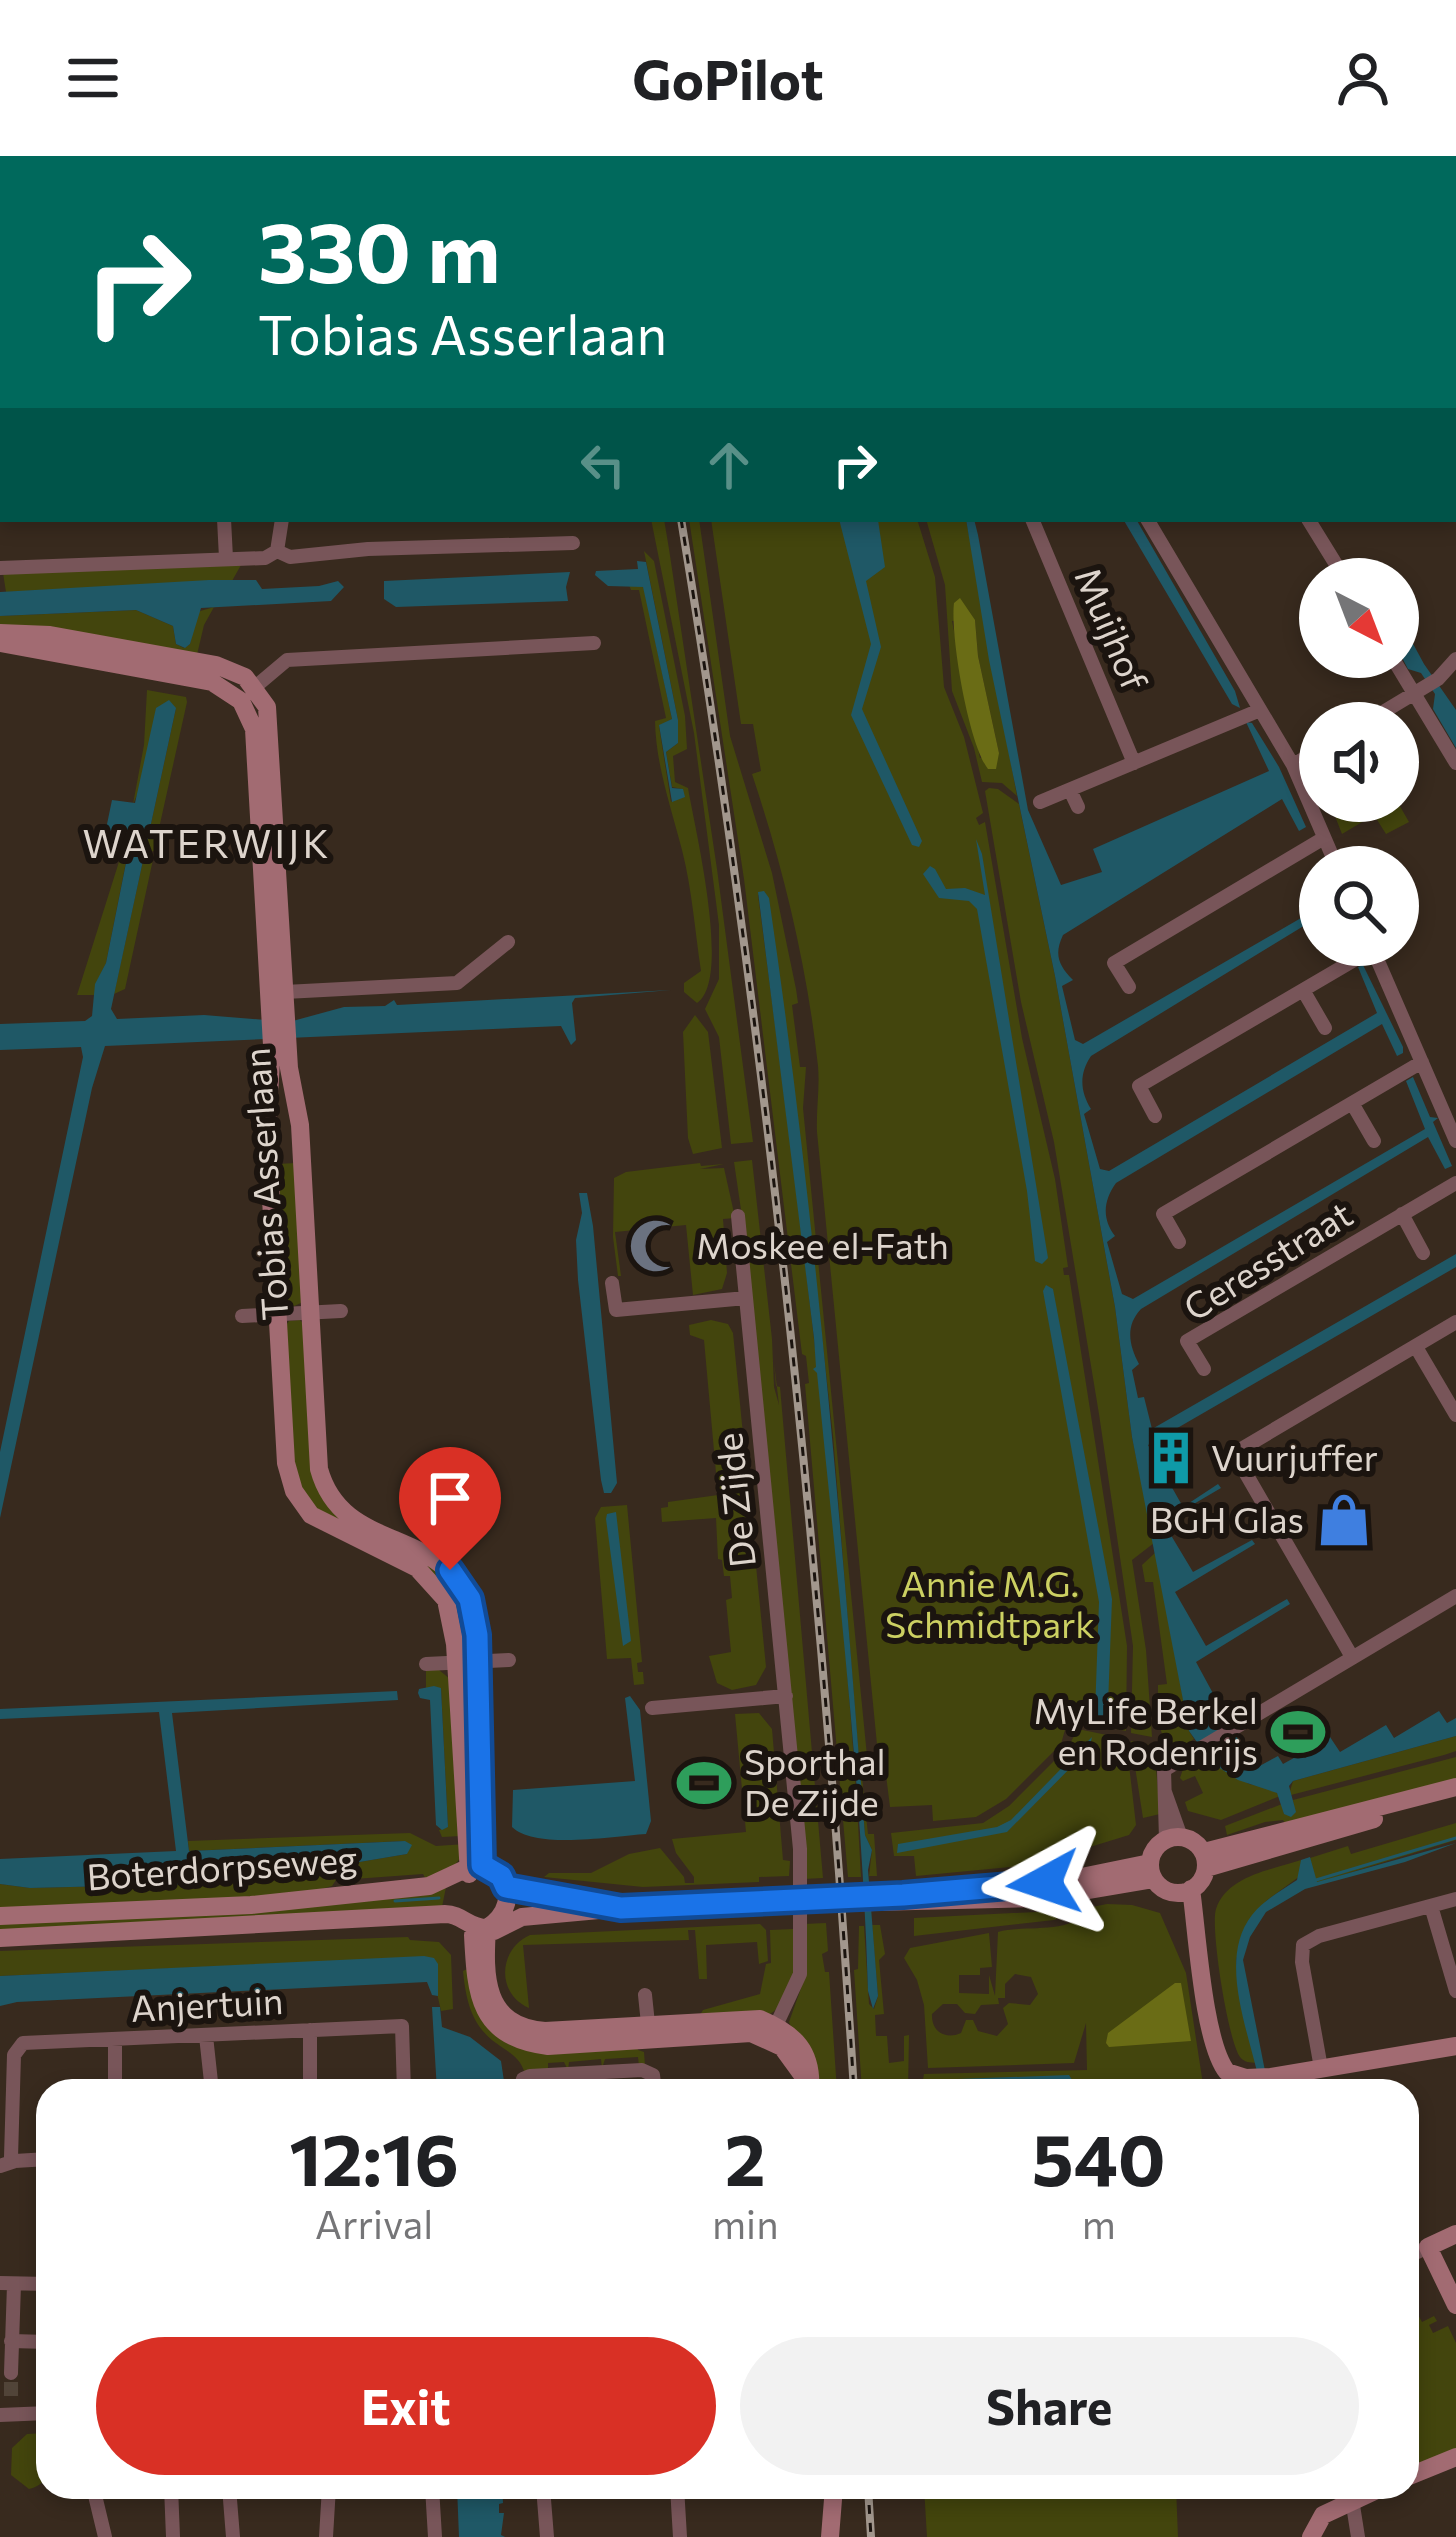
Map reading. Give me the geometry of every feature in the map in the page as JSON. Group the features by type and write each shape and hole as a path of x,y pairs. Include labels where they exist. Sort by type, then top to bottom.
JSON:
{"street":[{"path":"224,522 226,558"},
{"path":"0,568 265,558 277,550 282,522"},
{"name":"Muijhof","path":"1033,522 1134,763"},
{"path":"1150,522 1293,765 1328,846"},
{"path":"1310,522 1332,558"},
{"path":"277,550 290,557 368,549 573,543"},
{"name":"Tobias Asserlaan","path":"0,633 50,635 99,659 216,665 244,677 267,707 281,1006 267,1128 286,1463 305,1508 325,1525 404,1560 434,1582 452,1617 473,1868"},
{"name":"Tobias Asserlaan","path":"0,642 212,682 232,693 248,713 256,749 281,1006"},
{"path":"255,687 287,660 594,643"},
{"path":"1400,702 1427,686 1456,659"},
{"path":"1417,678 1427,686 1456,763"},
{"path":"1040,802 1260,710"},
{"path":"1293,765 1299,761"},
{"path":"1070,790 1078,807"},
{"path":"1129,988 1114,963 1324,838"},
{"path":"281,1006 457,983 508,942"},
{"path":"1155,1116 1138,1086 1342,966"},
{"path":"1380,966 1456,1141"},
{"path":"1303,990 1325,1028"},
{"name":"Tobias Asserlaan","path":"280,1044 300,1125 317,1454 327,1490 350,1518 432,1557 457,1577 474,1612 478,1662 473,1868"},
{"path":"1179,1242 1163,1214 1422,1062"},
{"path":"1352,1103 1374,1141"},
{"name":"Ceresstraat","path":"1204,1369 1187,1341 1456,1184"},
{"name":"Ceresstraat","path":"1402,1214 1424,1253"},
{"name":"De Zijde","path":"738,1216 800,1849 801,1970 773,2032"},
{"path":"612,1283 616,1310 746,1298"},
{"path":"242,1316 341,1311"},
{"path":"1352,1658 1230,1456 1456,1322"},
{"path":"1416,1347 1456,1415"},
{"path":"1174,1838 1164,1770 1456,1596"},
{"path":"426,1664 509,1660"},
{"path":"652,1708 786,1696"},
{"path":"1205,1860 1456,1787"},
{"path":"1174,1838 1195,1841 1205,1860 1202,1880 1184,1891 1163,1888 1152,1871 1155,1849 1174,1838"},
{"path":"811,2079 804,2049 760,2019 739,2018 548,2046 506,2035 491,2022 478,1996 488,1930 500,1917 507,1891 501,1876 473,1868 450,1889 449,1914 460,1928 488,1930 522,1917 621,1908 903,1898 1152,1871"},
{"name":"Boterdorpseweg","path":"0,1916 251,1905 430,1886 473,1868"},
{"path":"507,1891 621,1908"},
{"path":"1184,1891 1221,2066 1234,2075 1264,2077 1456,2046"},
{"path":"1321,2068 1303,1945 1319,1936 1456,1899"},
{"path":"1431,1906 1456,1991"},
{"name":"Boterdorpseweg","path":"0,1938 449,1914"},
{"path":"644,1995 649,2031"},
{"name":"Anjertuin","path":"7,2163 15,2048 22,2044 402,2026 404,2079"},
{"path":"310,2030 310,2079"},
{"path":"206,2036 211,2079"},
{"path":"115,2040 115,2079"},
{"path":"581,2079 650,2072 652,2079"},
{"path":"1419,2251 1456,2234"},
{"path":"1428,2247 1456,2305"},
{"path":"7,2284 11,2372"},
{"path":"11,2341 36,2342"},
{"path":"11,2396 6,2414 36,2413"},
{"path":"1419,2472 1456,2457"},
{"path":"96,2499 105,2537"},
{"path":"171,2499 173,2537"},
{"path":"230,2499 233,2537"},
{"path":"326,2537 328,2499"},
{"path":"432,2499 434,2537"},
{"path":"545,2499 547,2537"},
{"path":"678,2499 680,2537"},
{"path":"830,2537 834,2499"},
{"path":"835,2499 840,2537"},
{"path":"1326,2518 1361,2499"},
{"path":"1326,2518 1358,2537"}],"green space":[{"path":"652,522 664,522 669,549 753,1142 731,1144 719,1037 705,1009 719,979 719,925 694,733"},
{"path":"689,522 699,522 730,736 772,873 798,1003 792,1005 800,1067 806,1067 803,1108 869,1776 862,1777 877,1876 869,1876 872,1850 865,1835 833,1435 791,1063 765,892 758,895 805,1262 844,1631 861,1877 848,1877 805,1384 809,1383 744,879"},
{"name":"Annie M.G. Schmidtpark","path":"711,522 918,522 935,577 944,687 964,737 983,813 976,818 979,825 985,822 1022,1038 1055,1179 1068,1267 1063,1268 1064,1275 1069,1275 1127,1646 1126,1731 1068,1719 1061,1744 1006,1799 976,1817 933,1821 932,1805 890,1807 886,1775 880,1775 817,1132 813,1029 793,918 752,774 761,771 753,724 741,724"},
{"path":"927,522 967,522 1017,796 1002,783 982,782 952,691 945,585","holes":["975,620 999,753 980,758 952,621"]},
{"path":"644,551 654,561 685,716 687,749 673,756 675,782 688,788 708,902 711,965 707,989 697,1003 684,992 684,983 701,971 688,880 656,738 655,721 666,718 639,590 629,585 644,588 672,719 659,726 671,802 682,789 672,787 666,752 678,743 678,720"},
{"path":"241,565 232,581 6,592 3,573"},
{"path":"214,607 196,659 0,629 0,616 136,610 173,626 176,644 184,648 190,644 197,612"},
{"path":"147,690 186,697 187,702 154,851 150,852 154,855 125,989 114,994 176,708 133,804 144,745"},
{"path":"989,788 1019,804 1115,1307 1132,1437 1154,1543 1132,1560 1146,1650 1152,1737 1131,1733 1133,1646 1099,1414 1054,1142 1021,1002 985,791"},
{"path":"1337,822 1362,822 1342,834"},
{"path":"1378,822 1409,822 1386,834"},
{"path":"129,847 97,995 77,995 123,849"},
{"path":"695,1015 708,1032 722,1148 693,1154 688,1138 683,1032"},
{"path":"752,1160 779,1405 780,1387 823,1878 803,1879 745,1237 734,1162"},
{"path":"295,1163 303,1302 290,1308 286,1305 278,1164"},
{"path":"724,1164 700,1169 724,1168 735,1218 723,1219 727,1273 722,1289 693,1295 686,1225 615,1232 618,1276 613,1237 614,1178 626,1172"},
{"path":"300,1320 305,1326 324,1492 423,1555 468,1605 468,1654 450,1599 324,1519 292,1475 284,1328 289,1321"},
{"path":"711,1320 728,1324 733,1333 766,1667 756,1685 732,1690 717,1683 709,1656 731,1652 726,1600 732,1598 730,1576 724,1576 718,1559 716,1518 662,1522 661,1508 668,1507 668,1502 718,1495 704,1340 690,1335 689,1325"},
{"path":"627,1505 642,1662 637,1663 644,1684 634,1685 631,1658 607,1659 595,1518 601,1507"},
{"path":"1156,1552 1194,1739 1168,1755 1158,1720 1158,1685 1167,1684 1153,1582 1145,1582 1142,1565"},
{"path":"426,1669 439,1670 450,1679 461,1836 442,1837 439,1830 448,1827 441,1688 426,1688"},
{"path":"759,1713 772,1729 783,1860 790,1861 789,1876 759,1877 759,1882 643,1887 544,1877 591,1873 629,1854 660,1848 685,1883 694,1883 672,1839 746,1832 735,1714"},
{"path":"1078,1729 1126,1739 1136,1825 1129,1835 1090,1847 1074,1861 916,1876 914,1856 894,1856 891,1833 983,1823 1009,1806 1068,1747"},
{"path":"1456,1736 1456,1751 1291,1795 1293,1781"},
{"path":"1131,1741 1154,1746 1160,1814 1143,1818"},
{"path":"1203,1754 1249,1784 1272,1789 1280,1796 1221,1820 1188,1811 1185,1802 1203,1793 1195,1776 1180,1778 1184,1766"},
{"path":"1456,1757 1456,1780 1285,1823 1265,1822 1227,1835 1225,1826 1282,1804 1284,1814 1294,1813 1293,1800"},
{"path":"1456,1823 1456,1840 1316,1883 1310,1858 1348,1846 1351,1854"},
{"path":"410,1833 436,1846 466,1844 452,1868 427,1881 423,1874 354,1879 352,1875 301,1895 0,1909 0,1884 30,1888 234,1883 407,1854 405,1841 189,1851 188,1841"},
{"path":"1301,1860 1300,1876 1266,1901 1236,1959 1239,1993 1257,2063 1247,2062 1235,2047 1226,2008 1216,1909 1240,1882"},
{"path":"446,1887 442,1907 0,1933 0,1919"},
{"path":"1107,1904 1160,1913 1186,1973 1202,2079 923,2079 924,2074 1087,2070 1086,2023 1074,2063 928,2068 924,2005 904,1958 910,1948 989,1933 992,1967 980,1968 980,1975 959,1975 959,1993 989,1994 989,1975 995,1996 998,1932 1061,1926 1092,1907","holes":["1015,1974 1031,1977 1038,1994 1030,2005 1009,2003 1003,2008 1008,2024 997,2036 978,2031 973,2020 966,2020 961,2033 950,2036 934,2026 932,2014 943,2004 957,2004 965,2013 975,2014 981,2005 999,2004 998,1998 1005,1998 1005,1984"]},
{"path":"1075,1910 1054,1920 914,1936 914,1918"},
{"path":"826,1923 828,1951 822,1954 825,1972 829,1972 836,2079 812,2079 789,2022 805,1977 804,1924"},
{"path":"760,1924 766,1930 768,1961 759,1964 757,1942 706,1945 707,1979 699,1979 695,1930 688,1930 689,1940 523,1945 529,2008 518,2001 506,1982 512,1950 530,1935"},
{"path":"872,1925 880,1925 885,1954 879,1960 884,2014 875,2015 876,2036 887,2036 889,2063 904,2061 904,2036 909,2035 908,2079 861,2079 854,1970 858,1969 859,1926 864,1926 869,2004 874,2009 878,1996"},
{"path":"793,1929 793,1975 779,2007 770,2014 700,2015 703,2010 760,1994 766,1964 771,1963 770,1930"},
{"path":"408,1937 439,1942 451,1955 453,2009 441,2011 429,1957 0,1976 0,1951"},
{"path":"467,1969 486,2020 637,2043 644,2052 645,2066 639,2066 638,2057 605,2059 602,2068 601,2059 569,2062 568,2070 564,2062 548,2063 548,2070 524,2071 475,2020 466,1992 463,1971"},
{"path":"1419,2316 1422,2322 1434,2316 1437,2321 1429,2325 1433,2333 1448,2326 1456,2343 1456,2449 1419,2463"},
{"path":"27,2434 36,2434 36,2487 29,2489 11,2475 12,2448"},
{"path":"925,2499 1176,2499 1178,2537 927,2537"}],"shaded area":[{"path":"960,598 975,620 999,753 996,769 988,769 981,756 962,689 954,619 954,603"},
{"path":"1181,1983 1191,2041 1109,2047 1108,2033"}],"water":[{"path":"840,522 878,522 885,567 866,581 881,647 862,709 922,841 919,847 912,845 851,715 871,644"},
{"path":"966,522 975,522 978,535 1028,810 1061,885 1102,872 1093,849 1269,771 1246,722 1252,723 1279,767 1299,811 1299,822 1306,827 1299,831 1282,799 1063,935 1059,959 1073,980 1062,986 1075,1040 1083,1044 1299,919 1299,929 1091,1056 1082,1082 1091,1109 1084,1114 1100,1169 1109,1171 1377,1013 1358,967 1363,966 1403,1047 1397,1056 1382,1024 1116,1183 1106,1210 1115,1236 1107,1242 1122,1294 1133,1299 1425,1129 1406,1081 1413,1077 1430,1117 1438,1118 1433,1122 1452,1166 1445,1169 1428,1137 1141,1309 1131,1329 1139,1364 1132,1370 1152,1429 1456,1254 1456,1267 1148,1445 1183,1507 1218,1484 1221,1488 1163,1522 1193,1572 1252,1540 1255,1544 1175,1592 1206,1646 1287,1599 1290,1604 1196,1662 1254,1769 1278,1756 1283,1764 1301,1754 1305,1758 1330,1737 1340,1752 1386,1725 1394,1738 1439,1711 1447,1723 1456,1718 1456,1736 1293,1781 1289,1786 1296,1812 1291,1817 1284,1814 1277,1793 1238,1780 1212,1763 1189,1731 1132,1437 1115,1307 1055,976 989,660"},
{"path":"1125,522 1138,522 1235,691 1240,708 1232,704"},
{"path":"637,561 646,562 678,720 678,743 666,752 672,788 683,789 685,797 672,802 659,725 672,719 643,587 608,586 595,575 596,571 638,569"},
{"path":"570,572 568,601 396,607 384,599 384,581"},
{"path":"256,580 262,589 338,581 344,587 331,601 201,608 185,648 176,644 173,626 136,610 0,616 0,592"},
{"path":"1419,655 1456,710 1456,748 1433,709 1435,694 1421,673"},
{"path":"169,700 176,708 111,1009 117,1019 204,1015 289,1022 344,1007 385,1006 394,1000 397,1005 671,990 575,998 576,1040 571,1045 561,1026 105,1046 0,1518 0,1452 83,1057 81,1047 0,1050 0,1024 85,1021 92,1016 95,984 106,963 129,848 101,853 112,800 135,803 156,708"},
{"path":"976,839 1048,1258 1042,1264 1035,1261 977,909 969,901 939,898 923,874 930,866 946,889 965,888 985,895"},
{"path":"764,891 769,898 785,1015 825,1366 865,1835 872,1850 868,1870 878,1996 873,2009 840,1604 813,1369 814,1338 758,892"},
{"path":"579,1193 587,1193 593,1226 617,1483 611,1493 604,1493 601,1480 578,1280"},
{"path":"1046,1285 1053,1289 1112,1599 1108,1705 1106,1715 1099,1719 1095,1713 1099,1602 1043,1291"},
{"path":"616,1512 631,1641 623,1646 606,1519"},
{"path":"441,1688 448,1827 442,1830 436,1825 430,1700 418,1693"},
{"path":"397,1691 398,1700 172,1713 189,1851 405,1841 412,1845 407,1854 234,1883 30,1888 0,1884 0,1859 176,1851 159,1712 0,1719 0,1709"},
{"path":"630,1696 640,1710 651,1821 646,1834 556,1840 512,1827 513,1790 635,1781 625,1698"},
{"path":"1092,1737 1089,1749 1007,1832 897,1853 898,1844 997,1827 1011,1820"},
{"path":"1456,1843 1305,1889 1266,1912 1250,1937 1243,1960 1267,2079 1258,2079 1236,1978 1241,1934 1252,1915 1297,1880 1301,1860 1310,1857 1317,1882"},
{"path":"424,1956 438,1964 438,1996 432,1995 427,1982 0,2006 0,1976"},
{"path":"432,2007 440,2007 442,2027 470,2037 501,2061 504,2079 436,2079"},
{"path":"1069,2075 1072,2079 958,2079"},
{"path":"457,2499 503,2499 499,2513 504,2513 501,2535 505,2537 459,2537"}],"waterway":[{"path":"1316,1880 1456,1838"},
{"path":"395,1901 439,1898"}],"tunnel":[{"path":"11,2373 11,2396"}],"railway":[{"path":"681,522 740,910 787,1303 825,1696 853,2079"},
{"path":"869,2499 871,2537"}],"place":[{"name":"Moskee el-Fath","path":"656,1246"},
{"name":"Vuurjuffer","path":"1171,1458"},
{"name":"BGH Glas","path":"1344,1520"},
{"name":"MyLife Berkel en Rodenrijs","path":"1298,1732"},
{"name":"Sporthal De Zijde","path":"704,1783"}],"district":[{"name":"WATERWIJK","path":"207,844"}],"route":[{"path":"450,1570 470,1599 477,1635 482,1865 501,1876 506,1887 621,1908 903,1895 1044,1883"}]}
